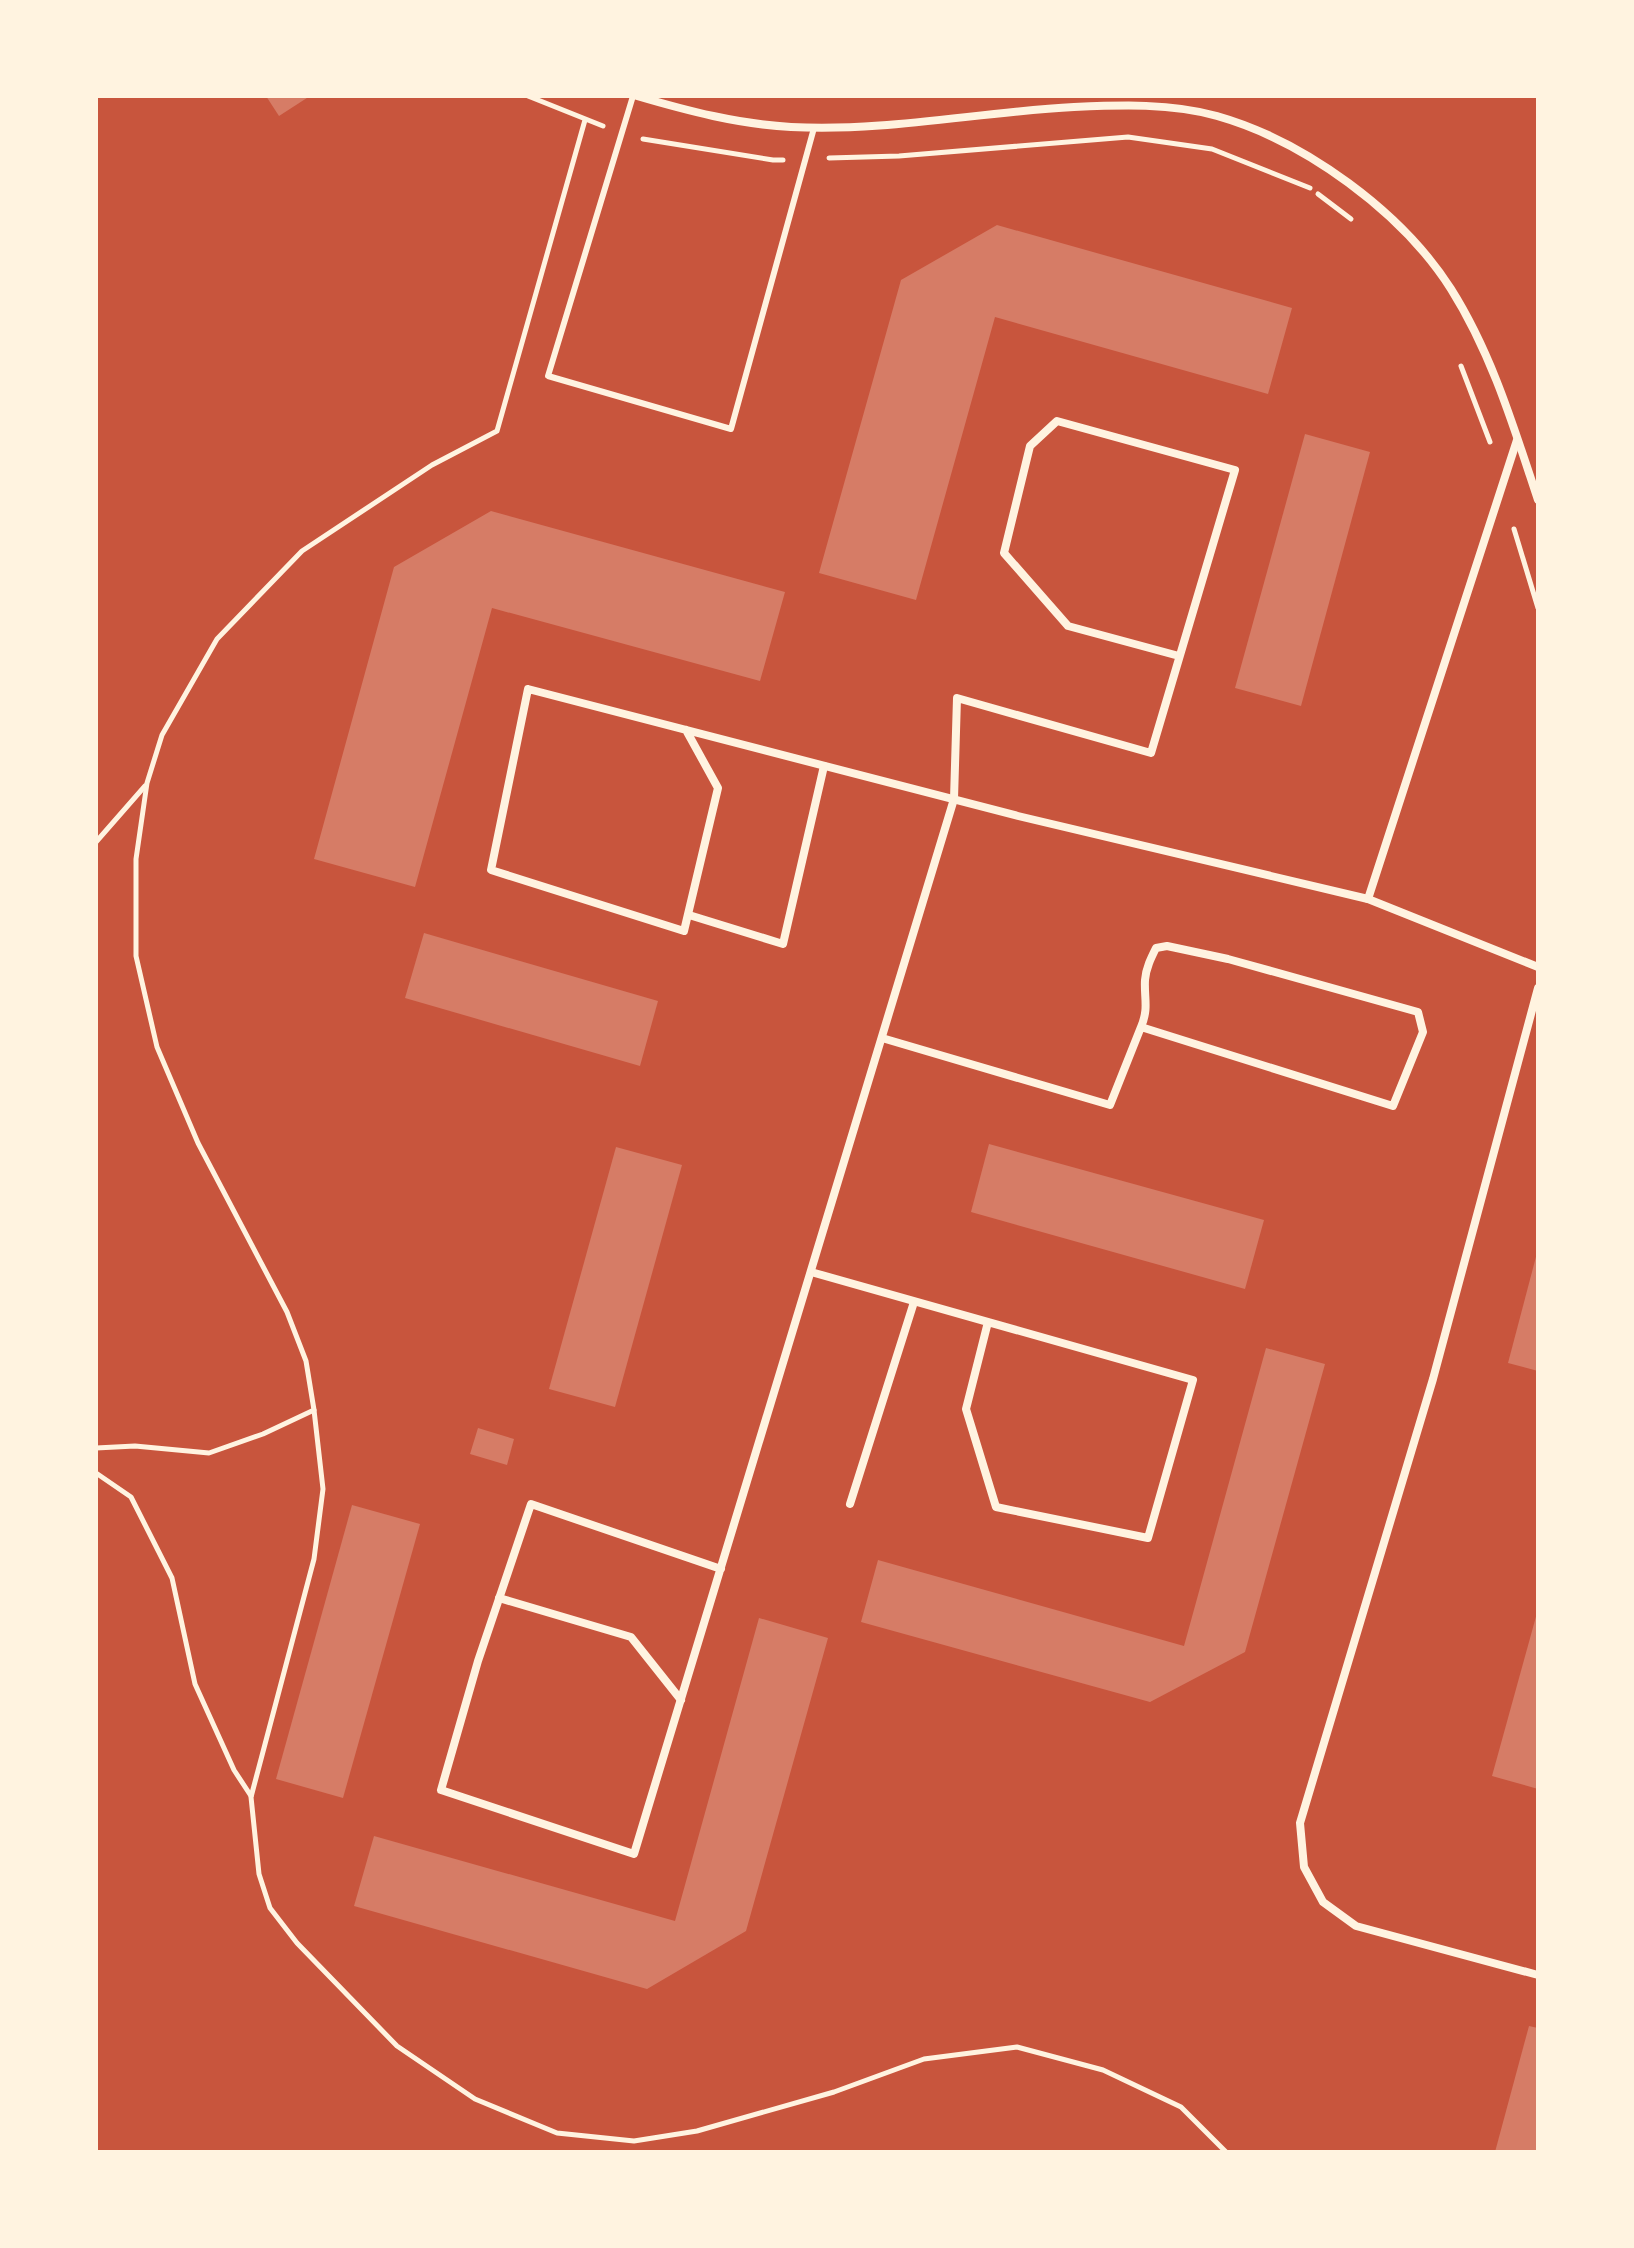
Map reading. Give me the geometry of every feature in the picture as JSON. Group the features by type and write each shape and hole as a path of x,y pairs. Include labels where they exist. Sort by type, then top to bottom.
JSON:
{"street":[{"path":"635,96 714,117 776,126 870,127 1031,110 1155,106 1218,116 1260,132 1305,155 1366,196 1407,233 1435,266 1452,291 1490,364 1538,500"},
{"path":"1098,107 1099,96"},
{"path":"721,1569 531,1504 478,1661 441,1790 634,1854 721,1569 954,799 957,698 1151,753 1235,470 1057,421 1030,446 1004,553 1068,626 1179,656"},
{"path":"1368,899 1517,439"},
{"path":"686,730 718,788 684,931 491,870 528,689 954,799 1368,899 1538,967"},
{"path":"689,915 783,944 824,766"},
{"path":"882,1038 1110,1105 1146,1014 1145,977 1149,963 1156,948 1167,946 1228,959 1418,1012 1423,1032 1393,1106 1141,1027"},
{"path":"1538,988 1433,1379 1300,1823 1304,1867 1323,1902 1356,1926 1538,1975"},
{"path":"811,1272 914,1302 988,1322 1193,1380 1148,1538 996,1507 966,1409 988,1322"},
{"path":"850,1504 914,1302"},
{"path":"499,1598 631,1637 681,1700"}],"lane":[{"path":"635,96 548,376 731,429 814,128"}],"path":[{"path":"528,96 645,140 773,160 899,156 1128,137 1212,149 1309,188 1354,221"},
{"path":"585,120 497,431 432,465 302,551 217,639 162,735 147,783 136,859 136,956 157,1047 198,1143 287,1312 306,1361 323,1489 314,1559 251,1797 259,1874 270,1908 297,1943 397,2046 475,2099 557,2133 634,2141 697,2131 834,2092 924,2059 1017,2047 1103,2070 1181,2107 1226,2152"},
{"path":"1455,352 1504,482 1515,533 1538,608"},
{"path":"96,842 147,783"},
{"path":"96,1448 135,1446 209,1453 263,1434 314,1410"},
{"path":"96,1473 131,1497 172,1578 195,1684 234,1770 251,1797"}],"building":[{"path":"266,96 310,96 279,116"},
{"path":"997,225 1292,308 1268,394 995,317 916,600 819,573 901,280"},
{"path":"1305,434 1370,452 1301,706 1235,688"},
{"path":"491,511 785,592 760,681 492,608 415,887 314,859 394,567"},
{"path":"424,933 658,1001 640,1066 405,998"},
{"path":"989,1144 1264,1220 1245,1289 971,1212"},
{"path":"616,1147 682,1165 615,1407 549,1389"},
{"path":"1538,1254 1538,1371 1508,1363"},
{"path":"1266,1348 1325,1364 1245,1652 1150,1702 861,1622 878,1560 1184,1646"},
{"path":"478,1428 514,1439 507,1465 470,1454"},
{"path":"352,1505 420,1524 343,1798 276,1779"},
{"path":"1538,1613 1538,1789 1492,1776"},
{"path":"759,1618 828,1638 746,1931 647,1989 354,1906 374,1836 675,1921"},
{"path":"1529,2026 1538,2028 1538,2152 1495,2152"}]}
